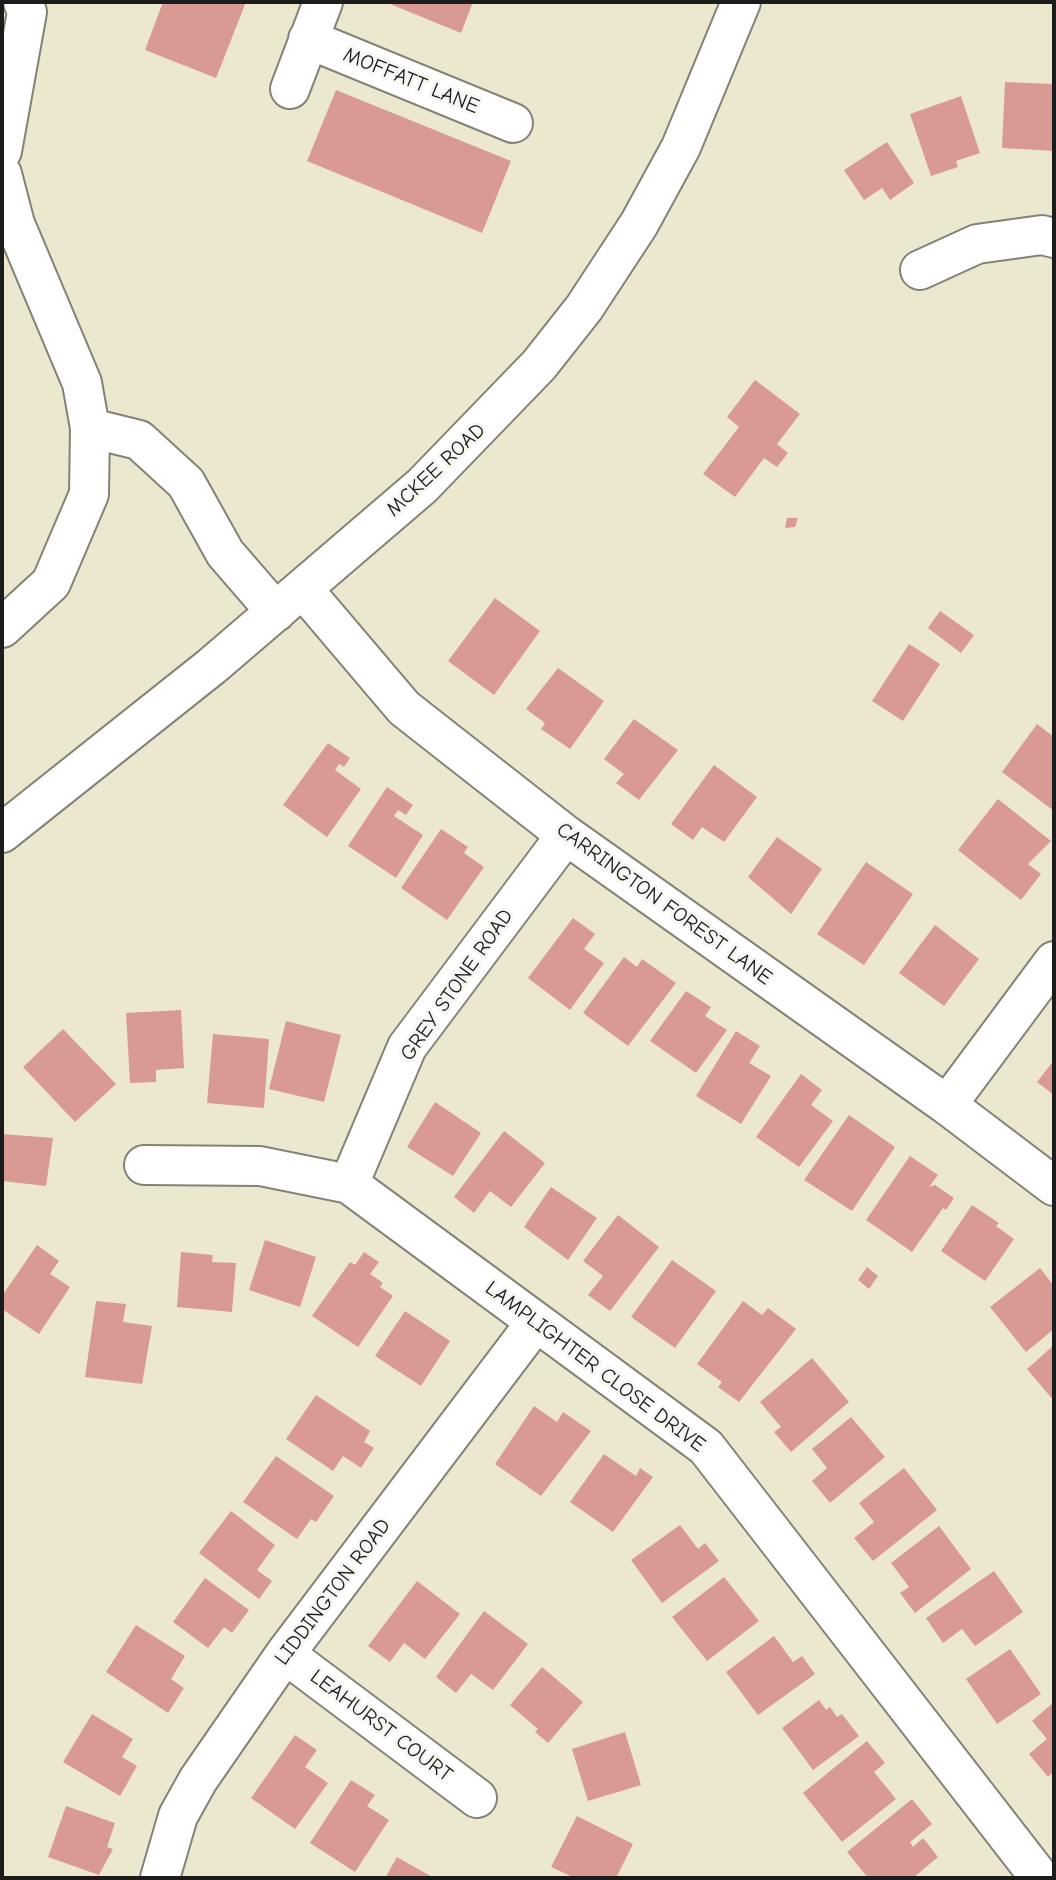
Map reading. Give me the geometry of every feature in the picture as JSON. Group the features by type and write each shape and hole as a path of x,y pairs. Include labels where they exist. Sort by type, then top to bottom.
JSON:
{"street":[{"path":"2,150 27,12 23,2"},
{"path":"290,89 323,2"},
{"name":"MCKEE ROAD","path":"2,833 289,601 422,486 483,427 584,308 639,224 681,147 741,2"},
{"name":"MOFFATT LANE","path":"309,39 513,123"},
{"path":"2,174 15,224 82,383 90,428 89,494 51,583 2,628"},
{"path":"920,270 977,244 1042,235 1054,238"},
{"name":"CARRINGTON FOREST LANE","path":"90,428 139,440 186,483 226,553 289,601 404,708 566,835 947,1105 1054,1186"},
{"name":"GREY STONE ROAD","path":"349,1184 407,1047 566,835"},
{"path":"947,1105 1054,961"},
{"name":"LAMPLIGHTER CLOSE DRIVE","path":"144,1165 260,1166 349,1184 706,1447 1040,1878"},
{"name":"LIDDINGTON ROAD","path":"160,1878 178,1816 198,1780 285,1654 536,1322"},
{"name":"LEAHURST COURT","path":"285,1654 477,1798"}],"building":[{"path":"163,2 246,2 216,78 145,50"},
{"path":"473,2 461,33 390,4"},
{"path":"1005,82 1054,84 1054,151 1002,148"},
{"path":"336,90 511,161 482,233 307,161"},
{"path":"961,96 980,153 956,161 958,167 931,176 910,114"},
{"path":"887,142 914,183 890,200 882,188 864,200 844,170"},
{"path":"755,380 800,414 777,444 788,453 777,467 764,458 735,497 703,474 739,427 727,417"},
{"path":"787,518 798,518 795,527 785,528"},
{"path":"495,598 540,631 494,695 448,661"},
{"path":"940,611 974,635 961,653 928,628"},
{"path":"909,644 940,664 903,721 872,701"},
{"path":"558,668 604,701 570,749 541,729 545,723 526,709"},
{"path":"634,719 678,750 639,800 616,783 624,774 604,759"},
{"path":"1037,724 1054,737 1054,811 1002,772"},
{"path":"328,743 350,758 344,767 339,764 335,770 361,789 327,837 283,805"},
{"path":"714,765 757,797 724,842 702,827 693,840 671,824"},
{"path":"387,787 413,805 406,815 398,810 394,816 423,835 396,878 348,846"},
{"path":"998,799 1051,841 1028,864 1041,874 1021,900 958,850"},
{"path":"441,829 468,847 464,853 484,867 447,920 401,888"},
{"path":"777,837 822,869 791,914 748,877"},
{"path":"866,862 913,894 864,965 817,934"},
{"path":"573,918 595,934 584,949 604,963 570,1010 528,978"},
{"path":"935,925 979,959 944,1006 899,973"},
{"path":"624,957 637,967 642,959 676,983 628,1046 583,1013"},
{"path":"686,991 711,1007 705,1016 727,1030 696,1073 650,1041"},
{"path":"181,1010 184,1068 156,1070 156,1082 130,1083 126,1013"},
{"path":"286,1021 341,1035 324,1102 269,1089"},
{"path":"63,1029 116,1084 75,1122 23,1067"},
{"path":"736,1031 760,1046 749,1063 771,1076 741,1124 696,1096"},
{"path":"213,1034 269,1039 264,1108 207,1103"},
{"path":"1054,1060 1054,1095 1037,1082"},
{"path":"801,1074 822,1090 811,1105 833,1121 799,1167 756,1137"},
{"path":"435,1102 481,1133 453,1176 407,1147"},
{"path":"849,1115 895,1147 852,1211 804,1180"},
{"path":"504,1131 545,1163 511,1207 490,1191 474,1213 454,1197"},
{"path":"2,1134 53,1138 46,1186 2,1181"},
{"path":"910,1156 938,1175 929,1187 935,1185 954,1198 946,1210 943,1208 912,1252 866,1220"},
{"path":"551,1187 597,1218 568,1260 524,1227"},
{"path":"972,1205 999,1223 996,1226 1014,1239 985,1281 941,1251"},
{"path":"618,1215 659,1247 610,1311 588,1295 603,1276 583,1261"},
{"path":"265,1240 316,1257 300,1307 249,1290"},
{"path":"37,1245 59,1261 50,1274 70,1287 39,1334 2,1309 2,1296"},
{"path":"181,1252 213,1255 212,1262 236,1263 232,1312 177,1307"},
{"path":"364,1252 379,1262 370,1274 383,1283 380,1287 393,1296 358,1347 312,1316 350,1262 355,1265"},
{"path":"672,1260 716,1291 675,1348 631,1317"},
{"path":"867,1267 878,1276 869,1289 858,1280"},
{"path":"1040,1268 1054,1286 1054,1329 1026,1352 990,1307"},
{"path":"96,1301 126,1304 123,1322 152,1326 142,1384 85,1377"},
{"path":"743,1301 762,1315 768,1308 796,1329 739,1402 718,1387 722,1382 697,1364"},
{"path":"405,1311 450,1341 421,1386 375,1356"},
{"path":"1054,1345 1054,1401 1027,1369"},
{"path":"812,1358 849,1402 791,1452 774,1432 781,1427 760,1402"},
{"path":"316,1395 370,1431 364,1442 374,1448 361,1468 343,1456 333,1471 286,1439"},
{"path":"534,1406 557,1422 563,1412 591,1431 541,1496 495,1464"},
{"path":"851,1417 885,1457 830,1503 812,1481 827,1468 812,1449"},
{"path":"604,1454 636,1476 640,1468 653,1477 613,1532 570,1502"},
{"path":"276,1456 334,1496 316,1522 311,1519 297,1539 243,1502"},
{"path":"904,1468 937,1510 873,1561 854,1538 874,1522 859,1503"},
{"path":"231,1511 275,1545 257,1570 272,1581 259,1599 199,1553"},
{"path":"680,1525 698,1549 705,1543 719,1561 662,1603 631,1560"},
{"path":"939,1526 971,1569 915,1613 900,1593 909,1587 891,1563"},
{"path":"994,1571 1023,1612 975,1646 962,1629 943,1643 926,1618"},
{"path":"724,1577 759,1621 707,1661 672,1617"},
{"path":"205,1578 249,1610 232,1633 224,1627 208,1648 173,1622"},
{"path":"417,1581 460,1614 425,1659 404,1643 390,1662 368,1646"},
{"path":"484,1611 528,1644 493,1690 471,1674 456,1693 436,1677"},
{"path":"136,1625 185,1656 171,1679 184,1688 168,1713 106,1672"},
{"path":"774,1636 793,1662 802,1656 815,1674 758,1715 726,1672"},
{"path":"1010,1649 1041,1694 997,1724 966,1679"},
{"path":"542,1667 583,1702 548,1743 535,1732 538,1729 510,1705"},
{"path":"819,1700 826,1710 830,1707 837,1717 842,1714 859,1736 813,1770 782,1728"},
{"path":"1054,1702 1054,1771 1048,1777 1029,1754 1047,1739 1032,1721"},
{"path":"92,1714 133,1739 122,1757 137,1766 120,1796 63,1762"},
{"path":"625,1732 641,1785 588,1801 572,1749"},
{"path":"295,1735 317,1750 305,1767 328,1783 295,1829 251,1798"},
{"path":"867,1741 885,1763 874,1772 896,1799 842,1842 803,1793"},
{"path":"351,1780 375,1795 367,1806 389,1820 355,1872 310,1843"},
{"path":"912,1799 932,1824 910,1842 913,1847 923,1838 938,1857 913,1878 868,1878 847,1852"},
{"path":"66,1806 115,1823 107,1847 113,1849 99,1875 48,1857"},
{"path":"577,1816 633,1844 616,1878 575,1878 551,1867"},
{"path":"397,1857 434,1878 385,1878"}]}
